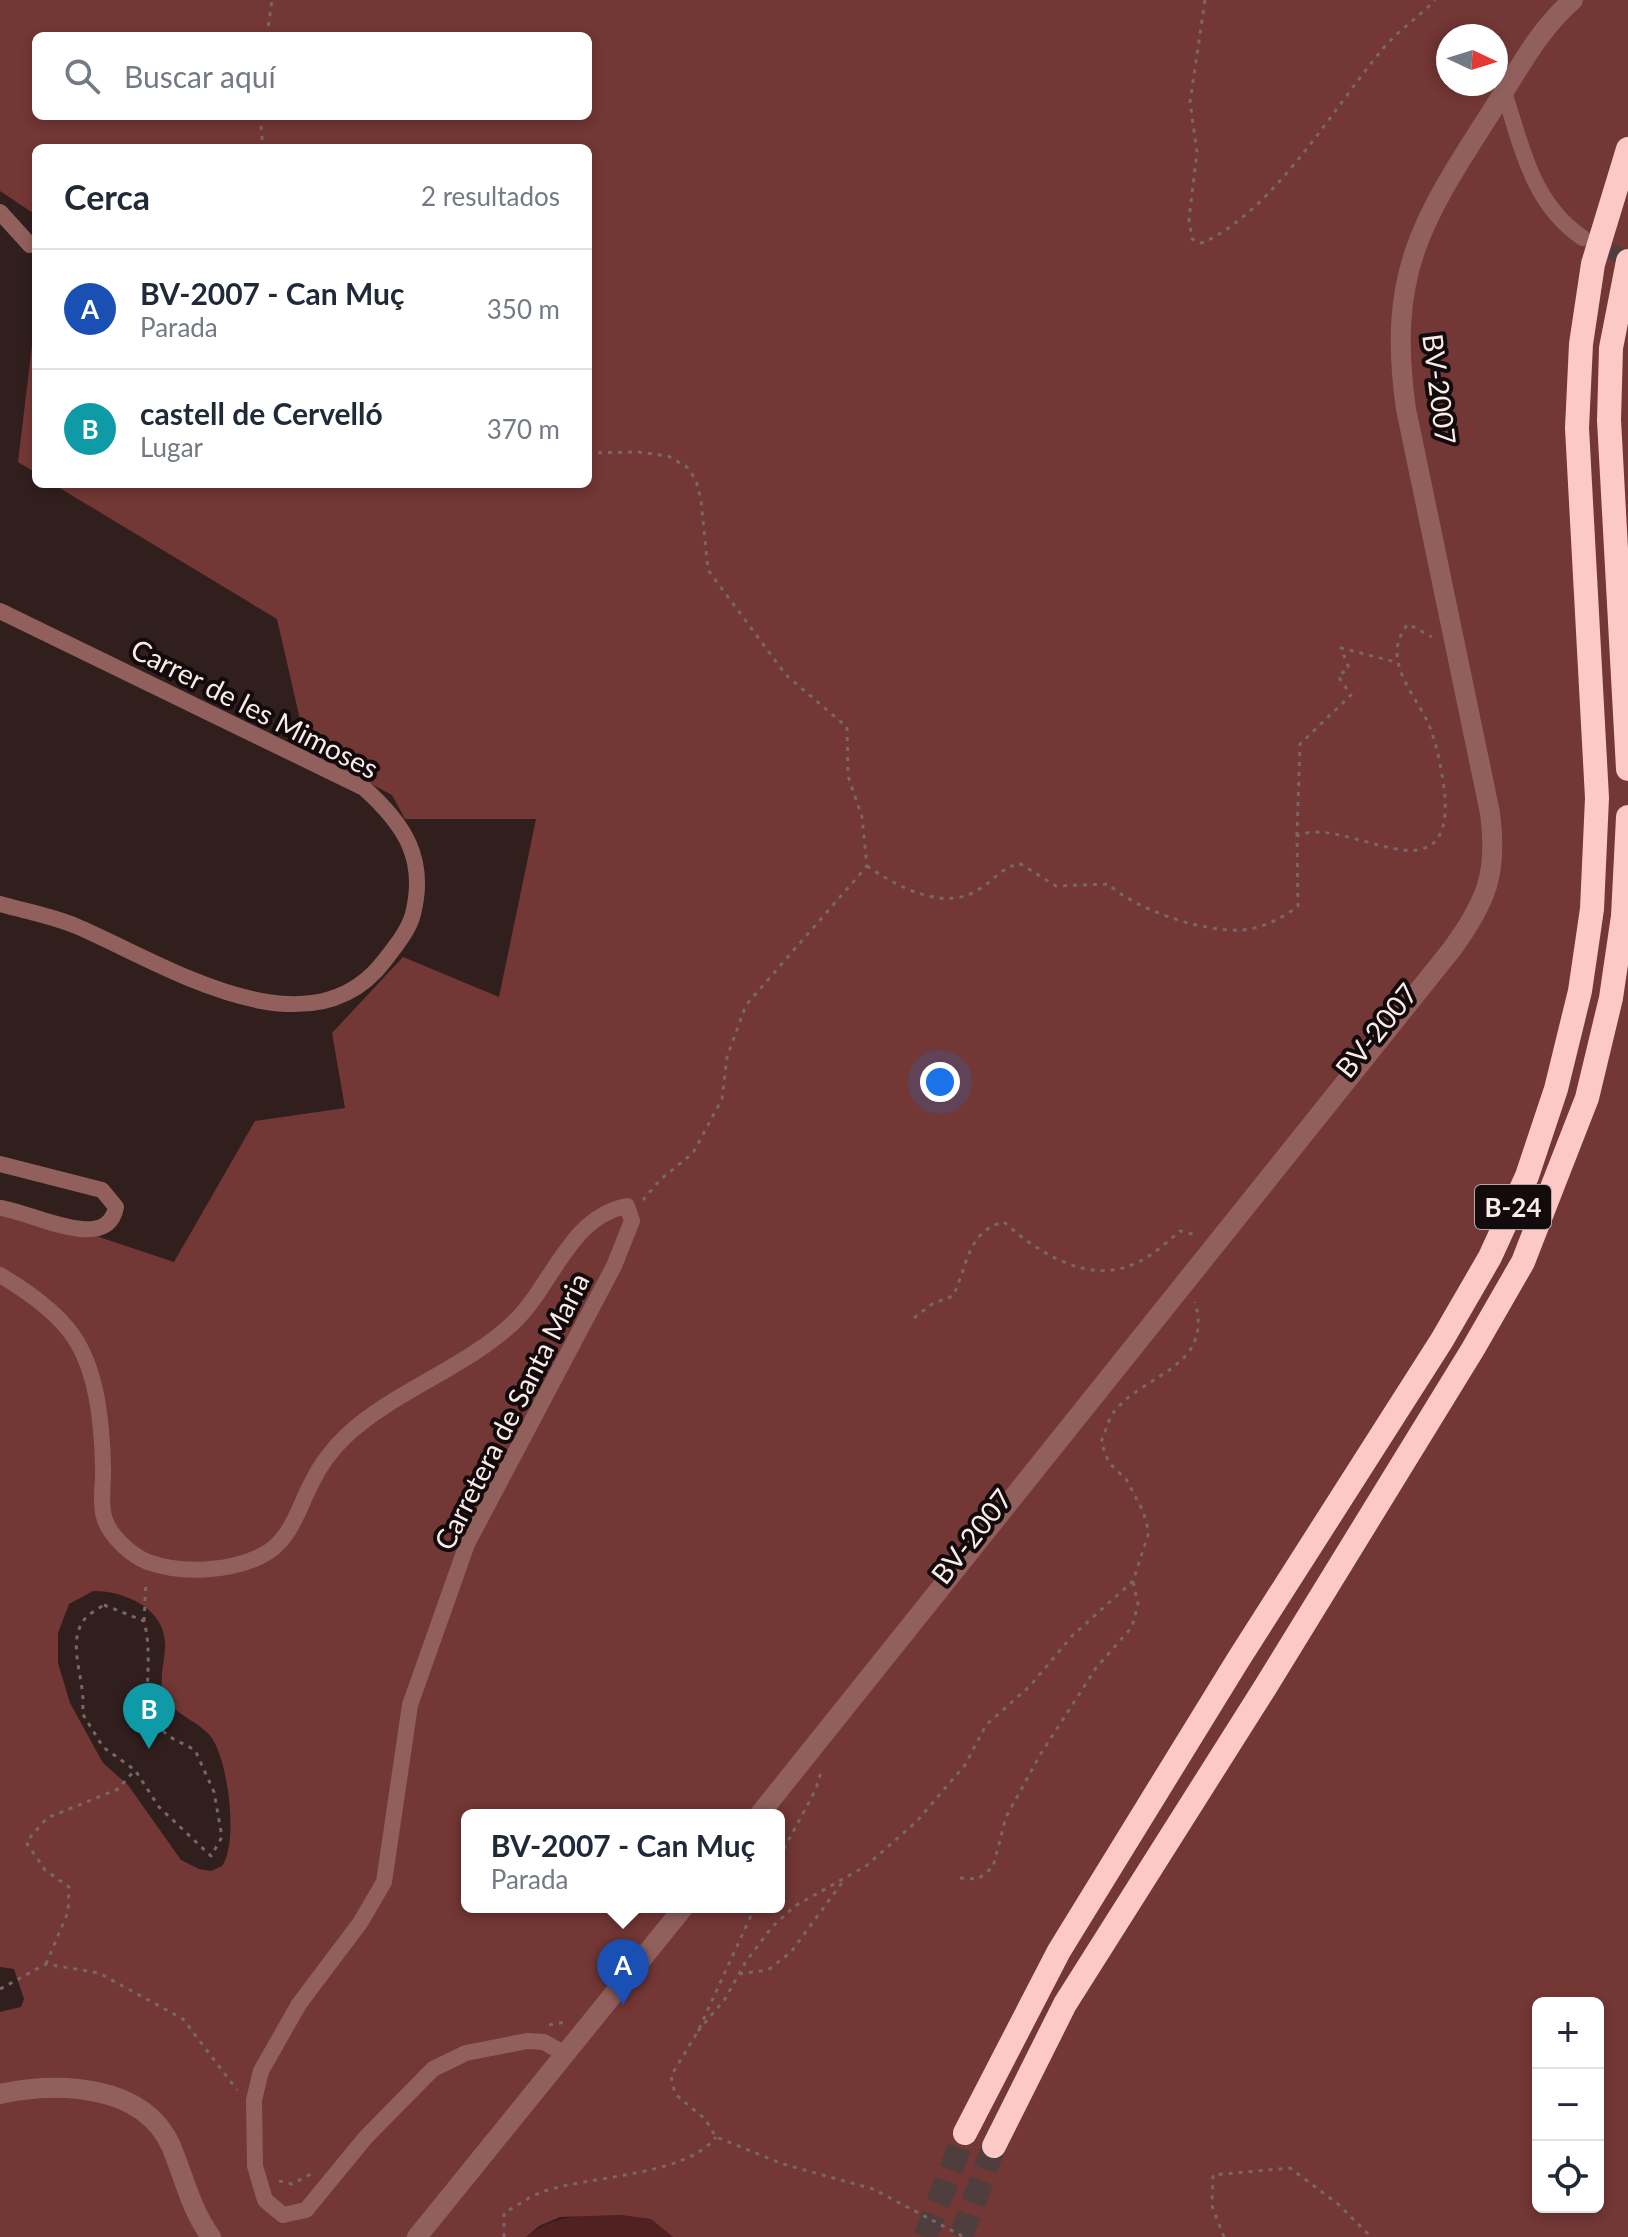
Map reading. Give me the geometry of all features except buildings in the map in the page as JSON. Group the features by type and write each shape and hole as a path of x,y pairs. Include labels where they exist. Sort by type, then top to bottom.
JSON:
{"highway":[{"name":"B-24","path":"965,2133 1059,1951 1246,1647 1442,1340 1490,1257 1527,1176 1556,1089 1580,991 1592,909 1597,798 1577,428 1581,344 1593,264 1628,149"},
{"path":"1628,261 1611,348 1609,420 1628,769"},
{"name":"B-24","path":"994,2146 1065,2004 1266,1686 1523,1262 1587,1098 1611,998 1623,916 1628,817"}],"street":[{"name":"BV-2007","path":"1508,86 1539,39 1573,0"},
{"name":"BV-2007","path":"764,1809 1452,949 1479,909 1490,881 1494,853 1490,813 1406,409 1399,364 1399,318 1404,280 1419,234 1454,170 1501,96"},
{"path":"1505,96 1537,188 1558,218 1583,238"},
{"path":"0,212 30,245"},
{"name":"Carrer de les Mimoses","path":"0,611 364,788 394,815 417,859 413,916 368,983 330,999 293,1005 242,998 169,970 73,925 0,904"},
{"path":"0,1164 102,1190 116,1207 114,1216 103,1227 81,1230 0,1208"},
{"name":"Carretera de Santa Maria","path":"0,1275 25,1291 68,1328 88,1367 99,1422 105,1521 113,1535 147,1562 175,1568 218,1568 258,1558 275,1548 296,1519 311,1483 329,1454 348,1434 388,1402 511,1326 534,1301 584,1225 605,1210 627,1206 632,1221 614,1266 467,1544 410,1705 384,1882 360,1923 299,2004 261,2071 254,2100 258,2184 273,2209 296,2215 306,2210 366,2137 433,2069 466,2053 527,2041 544,2042 565,2054"},
{"path":"417,2237 679,1913"},
{"path":"0,2094 50,2087 95,2091 125,2102 156,2123 170,2143 188,2194 211,2237"}],"path":[{"path":"268,32 272,0"},
{"path":"1205,0 1190,102 1197,152 1189,219 1192,239 1202,243 1222,234 1286,175 1384,47 1435,0"},
{"path":"260,120 263,144"},
{"path":"592,452 609,450 668,456 687,467 696,480 708,570 786,675 847,727 848,776 862,817 867,866 746,1005 727,1057 722,1099 693,1153 661,1179 631,1216"},
{"path":"1297,836 1307,831 1325,830 1405,853 1421,849 1442,833 1445,820 1442,776 1429,725 1396,662 1401,632 1408,624 1434,638"},
{"path":"867,866 888,881 936,897 959,897 978,890 998,871 1019,863 1056,886 1108,884 1128,901 1195,924 1243,930 1272,922 1298,906 1300,744 1351,695 1338,676 1349,668 1341,648 1396,662"},
{"path":"914,1318 932,1304 953,1296 970,1248 986,1226 1004,1222 1057,1260 1100,1270 1133,1265 1180,1231 1192,1231 1215,1244"},
{"path":"698,2031 725,1999 772,1927 795,1906 866,1866 917,1821 965,1765 986,1725 1030,1686 1072,1636 1133,1581 1149,1532 1143,1511 1126,1479 1109,1463 1101,1442 1114,1413 1174,1368 1194,1346 1199,1324 1186,1280"},
{"path":"144,1621 104,1605 83,1621 76,1651 85,1696 82,1713 103,1747 135,1770 159,1807 211,1856 222,1837 214,1792 195,1750 168,1736 147,1714 150,1644 144,1621 147,1562"},
{"path":"960,1878 978,1879 993,1867 1006,1817 1040,1755 1096,1668 1132,1627 1138,1604 1133,1581"},
{"path":"785,1847 816,1789 822,1768 816,1745"},
{"path":"46,1964 68,1912 69,1887 45,1870 26,1842 47,1818 118,1789 135,1770"},
{"path":"739,1974 768,1970 791,1952 845,1879"},
{"path":"752,1913 698,2031 671,2076 675,2094 705,2119 716,2137 783,2164 873,2189 964,2237"},
{"path":"0,1989 46,1964 99,1973 170,2009 183,2019 239,2093 254,2100"},
{"path":"504,2237 504,2213 542,2192 673,2163 707,2149 716,2137"},
{"path":"1224,2237 1212,2206 1213,2175 1290,2168 1338,2204 1371,2237"}],"shaded area":[{"path":"0,0 1628,0 1628,2237 673,2237 651,2219 621,2215 560,2217 539,2226 526,2237 0,2237 0,2012 21,2007 24,1999 14,1969 0,1967 0,1213 96,1236 174,1262 255,1121 345,1108 332,1033 403,957 499,997 536,819 405,819 392,795 307,750 277,619 60,488 592,488 592,144 32,144 32,212 0,191","holes":["93,1591 106,1592 143,1605 160,1623 165,1649 162,1679 165,1697 174,1709 211,1737 217,1748 229,1801 230,1839 222,1866 211,1871 181,1860 128,1785 103,1763 70,1703 58,1663 58,1633 69,1604"]},
{"path":"32,345 32,471 18,462"},
{"path":"622,2215 651,2219 673,2237 526,2237 559,2220"}],"tunnel":[{"path":"1589,241 1628,259"},
{"path":"925,2237 965,2133"},
{"path":"961,2237 994,2146"}],"place":[{"name":"castell de Cervelló","path":"149,1749"},
{"name":"BV-2007 - Can Muç","path":"623,2005"}]}
